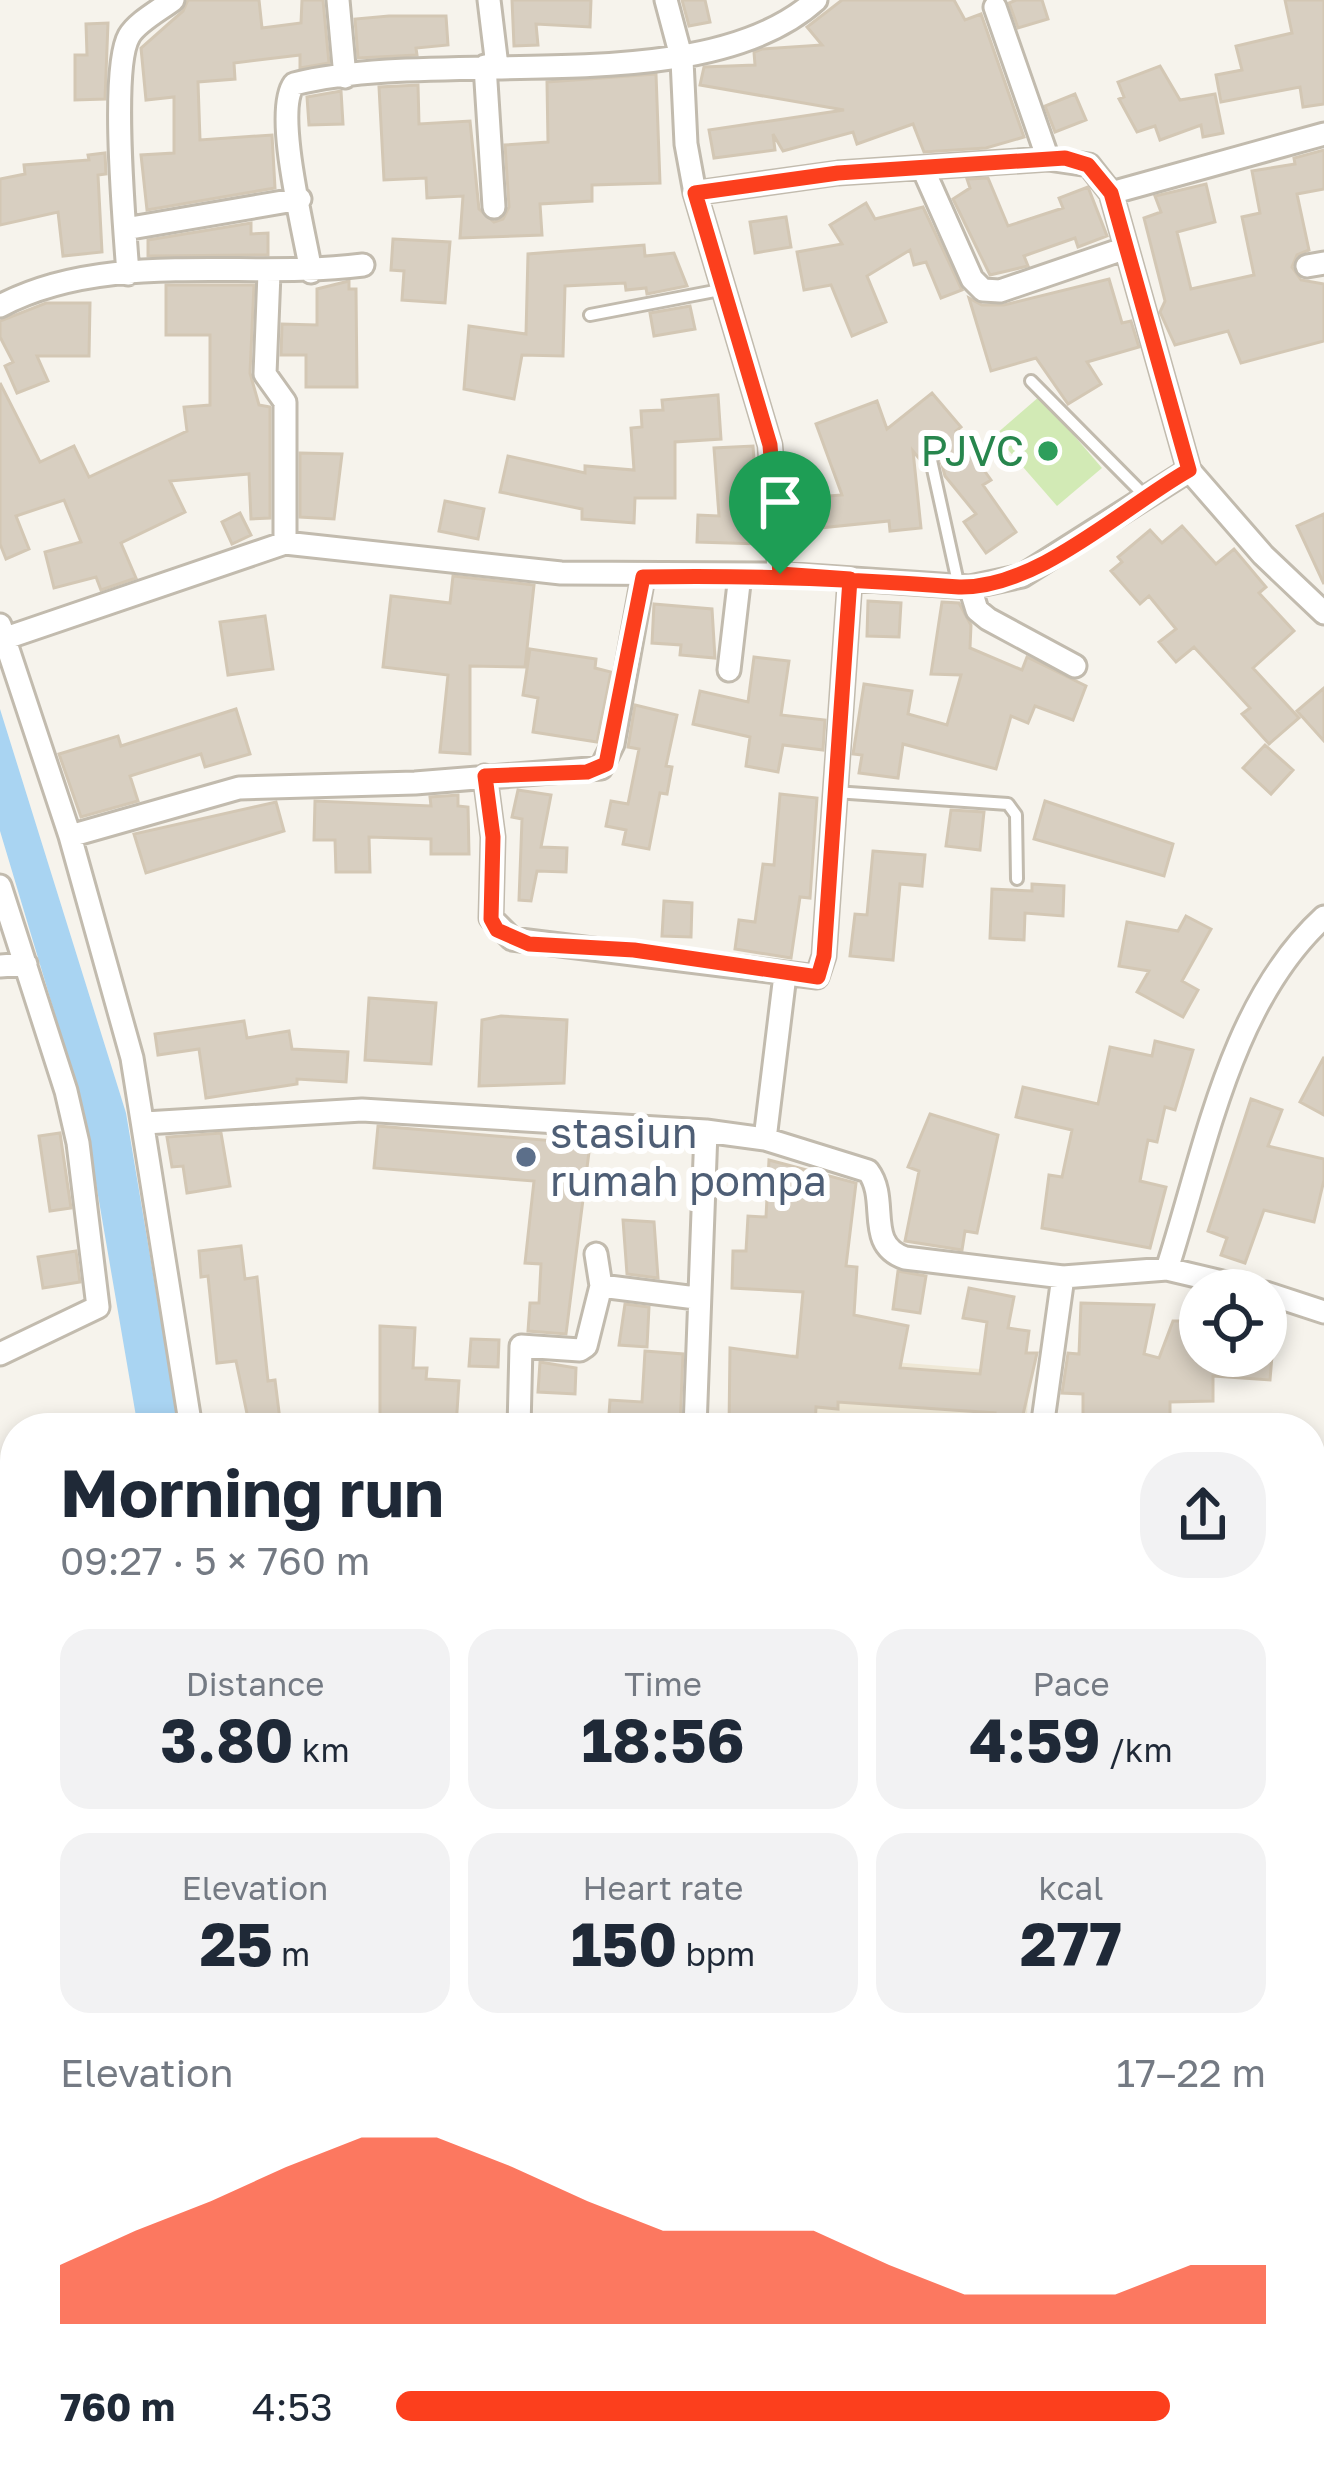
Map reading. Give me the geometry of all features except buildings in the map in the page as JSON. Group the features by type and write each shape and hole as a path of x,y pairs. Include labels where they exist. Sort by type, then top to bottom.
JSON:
{"street":[{"path":"128,274 125,47 138,26 173,0"},
{"path":"338,0 345,77"},
{"path":"489,0 494,207"},
{"path":"667,0 682,60 686,144 695,193 770,445 780,574"},
{"path":"311,272 288,135 289,89 317,78 682,60 766,32 816,0"},
{"path":"995,7 1048,159"},
{"path":"1111,193 1324,134"},
{"path":"695,193 838,173 924,171 1048,159 1088,165 1111,193 1189,470 1263,555 1324,614"},
{"path":"924,171 972,279 983,290 1000,291 1126,248"},
{"path":"125,229 301,199"},
{"path":"0,305 40,288 128,274 311,272 363,265"},
{"path":"269,273 265,374 285,402 286,542"},
{"path":"189,1413 145,1123 70,836 3,632 99,611 286,542 561,573 643,577 780,574 964,587 1022,576 1189,470"},
{"path":"729,670 740,575"},
{"path":"70,836 239,788 587,772 606,764 643,577"},
{"path":"485,776 493,837 491,919 497,930 529,944 634,950 812,980 820,973 850,579"},
{"path":"964,587 988,619 1076,666"},
{"path":"0,886 78,1143 98,1307 0,1354"},
{"path":"1167,1269 1253,1016 1273,975 1324,917"},
{"path":"0,966 26,964"},
{"path":"765,1139 785,975"},
{"path":"145,1123 362,1111 706,1131 765,1139 868,1171 878,1190 880,1238 892,1254 1063,1277 1179,1272"},
{"path":"694,1413 706,1131"},
{"path":"519,1413 520,1346 580,1350 586,1346 601,1286 596,1253"},
{"path":"1044,1413 1063,1277"},
{"path":"601,1286 696,1298"},
{"path":"1287,1300 1324,1312"}],"lane":[{"path":"590,315 721,290"},
{"path":"1031,381 1144,495"},
{"path":"931,460 964,587"},
{"path":"835,792 1008,804 1016,815 1017,879"}],"shaded area":[{"path":"792,1354 1030,1373 1027,1413 785,1413"}],"green space":[{"name":"PJVC","path":"1040,396 1102,468 1057,506 995,435"}],"water":[{"path":"0,709 126,1113 176,1413 135,1413 83,1108 0,831"}],"place":[{"name":"PJVC","path":"1048,451"},
{"name":"stasiun rumah pompa","path":"526,1157"}],"route":[{"path":"780,574 770,445 695,193 838,173 924,171 1065,158 1096,171 1111,193 1174,432 1189,470 1012,580 959,587 850,579 780,574 643,577 606,764 587,772 485,776 493,837 491,919 497,930 529,944 634,950 812,980 818,977 824,956 850,579 780,574"}]}
